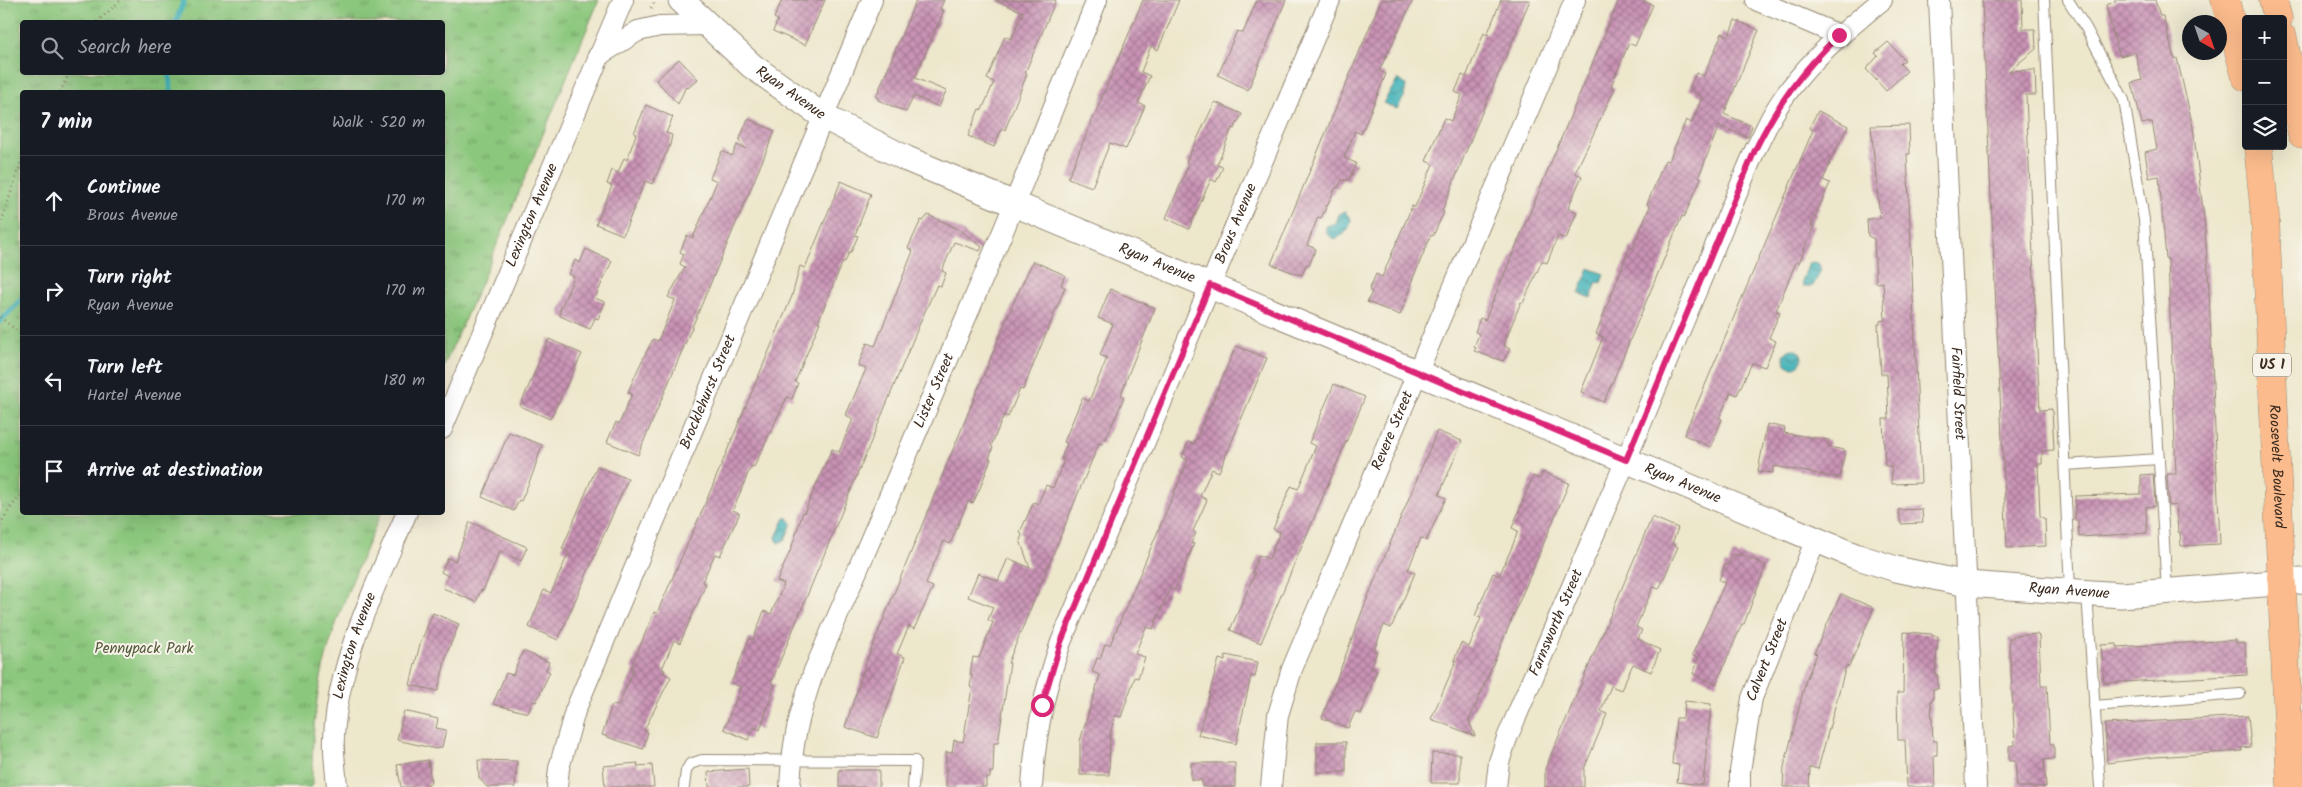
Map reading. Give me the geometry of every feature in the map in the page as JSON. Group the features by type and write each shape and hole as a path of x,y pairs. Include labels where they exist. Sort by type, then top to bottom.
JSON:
{"highway":[{"path":"2225,0 2242,62"},
{"path":"2273,0 2277,15"},
{"path":"2287,58 2302,134"},
{"name":"Roosevelt Boulevard","path":"2258,150 2292,582 2291,787"}],"street":[{"name":"Lexington Avenue","path":"445,422 623,0"},
{"name":"Ryan Avenue","path":"681,0 752,66 824,117 907,159 1855,556 1896,569 1967,584 2078,593 2121,595 2292,582"},
{"name":"Brocklehurst Street","path":"556,787 574,711 872,0"},
{"name":"Lister Street","path":"790,787 791,760 796,724 814,671 1014,203 1097,0"},
{"name":"Brous Avenue","path":"1032,787 1034,748 1042,705 1053,666 1330,0"},
{"name":"Revere Street","path":"1270,787 1278,715 1292,668 1575,0"},
{"path":"1756,0 1839,35"},
{"name":"Farnsworth Street","path":"1496,787 1499,762 1507,738 1626,460 1751,159 1772,116 1792,85 1839,35 1882,0"},
{"name":"Fairfield Street","path":"1939,0 1976,787"},
{"path":"598,56 638,31 660,26 706,25"},
{"name":"Lexington Avenue","path":"337,787 334,738 340,694 354,639 406,515"},
{"name":"Calvert Street","path":"1740,787 1740,772 1752,698 1816,539"}],"lane":[{"path":"2044,0 2065,464 2078,593 2094,706 2100,787"},
{"path":"2068,0 2086,28 2124,100 2144,220 2167,592"},
{"path":"2065,464 2159,460"},
{"path":"2094,706 2240,694"},
{"path":"684,787 686,771 690,764 702,760 915,761 913,787"}],"path":[{"path":"99,20 121,0"},
{"path":"651,8 654,3"},
{"path":"61,90 68,75"},
{"path":"0,226 20,165"},
{"path":"0,317 20,333"},
{"path":"0,525 20,496"}],"green space":[{"name":"Pennypack Park","path":"0,0 599,0 481,283 445,364 445,90 20,90 20,515 380,515 345,599 324,665 314,725 312,787 0,787"}],"water":[{"path":"1398,79 1406,85 1404,97 1397,109 1383,103"},
{"path":"1345,212 1351,219 1348,229 1344,234 1334,239 1326,233 1326,226 1336,223 1339,214"},
{"path":"1815,262 1819,264 1821,270 1813,286 1803,286 1802,281 1809,263"},
{"path":"1589,268 1604,274 1601,283 1597,282 1591,298 1579,293"},
{"path":"1789,349 1797,349 1802,354 1800,365 1789,367 1784,362 1784,354"},
{"path":"785,518 788,518 792,523 785,540 778,543 776,537"}],"building":[{"path":"782,0 825,0 805,45 773,31 778,20 774,18"},
{"path":"916,0 944,0 940,9 944,10 915,78 946,91 939,107 914,96 906,112 878,100 879,98 876,97"},
{"path":"995,0 1056,0 1025,73 1027,74 1005,130 1002,128 994,147 968,136 979,109 982,110 994,82 987,79 1005,36 1011,39 1023,12"},
{"path":"1143,0 1179,0 1158,50 1151,46 1141,72 1150,76 1138,103 1145,106 1126,149 1110,143 1092,187 1068,178"},
{"path":"1257,0 1286,0 1248,90 1218,75 1237,31 1243,33"},
{"path":"1381,0 1413,0 1379,71 1386,74 1361,134 1355,131 1344,158 1356,163 1349,180 1342,180 1338,188 1336,187 1321,218 1318,217 1307,245 1316,249 1309,265 1307,264 1302,275 1294,273 1271,264"},
{"path":"1501,0 1530,0 1475,129 1442,211 1444,212 1433,236 1431,235 1409,288 1411,288 1400,315 1367,302 1372,292 1369,290 1376,274 1382,277 1412,206 1415,207 1433,164 1426,161 1444,118 1451,121 1462,95 1455,92 1462,75 1466,77 1484,33 1487,35"},
{"path":"1619,0 1641,0 1653,5 1635,46 1629,43 1611,86 1615,88 1575,173 1582,176 1568,208 1577,212 1566,239 1558,236 1547,263 1542,261 1523,303 1521,302 1505,341 1504,346 1510,349 1503,361 1474,351 1479,334 1475,332 1480,318 1485,320"},
{"path":"1982,0 2022,0 2023,29 2035,29 2036,49 2009,71 2035,70 2036,95 2026,95 2038,372 2040,410 2052,409 2054,450 2042,451 2042,464 2038,464 2040,516 2045,519 2046,546 2007,548"},
{"path":"2114,0 2155,0 2160,16 2163,16 2174,58 2177,58 2193,127 2208,270 2220,544 2181,546 2176,505 2169,506 2167,474 2176,474 2168,259 2166,259 2159,176 2149,178 2145,152 2157,149 2152,122 2142,124 2132,83 2142,80 2135,52 2120,56 2116,45 2106,5 2115,2"},
{"path":"1735,20 1759,30 1724,114 1752,126 1748,137 1719,126 1699,176 1701,178 1684,217 1682,216 1604,402 1581,392 1603,337 1596,334 1630,247 1633,248 1650,206 1647,204 1665,160 1669,161 1686,120 1692,123 1702,97 1689,89 1696,73 1704,76 1722,33 1729,36"},
{"path":"1888,42 1905,60 1900,64 1907,71 1886,91 1866,69 1878,56 1875,53"},
{"path":"679,59 698,79 688,88 686,86 678,104 656,80"},
{"path":"1215,102 1242,114 1234,129 1232,128 1217,165 1223,167 1216,182 1211,179 1189,229 1166,218 1189,164 1186,162"},
{"path":"646,105 673,117 666,133 672,135 670,145 652,184 645,181 623,235 596,224 612,186 607,184 612,170 618,173 624,158 627,160 636,134 634,133"},
{"path":"1818,111 1848,126 1829,163 1823,180 1830,183 1811,225 1814,226 1799,263 1796,262 1776,311 1780,312 1769,338 1776,341 1765,367 1752,363 1737,395 1731,392 1719,418 1722,419 1711,447 1684,435 1813,130 1809,128"},
{"path":"748,119 775,131 638,455 607,442 616,422 619,424 632,394 628,392 638,369 653,339 658,341 675,300 668,297 685,267 680,264 684,254 680,252 687,235 693,238 717,181 710,178 722,151 732,156 737,145 746,149 739,141"},
{"path":"1909,125 1910,154 1907,154 1921,483 1892,484 1891,466 1885,466 1883,419 1889,419 1887,374 1881,374 1878,324 1880,324 1880,321 1885,320 1883,282 1876,283 1874,239 1868,236 1867,219 1880,218 1871,126"},
{"path":"841,181 871,194 855,235 858,236 845,262 843,261 818,322 820,322 795,382 798,383 792,399 787,397 754,467 752,466 749,471 733,510 739,513 739,515 720,556 715,554 702,582 706,584 680,643 674,640 662,669 665,670 664,673 671,677 644,730 648,732 643,749 602,735 612,705 618,706 634,669 631,668 654,612 657,613 702,511 792,296 800,266 805,268"},
{"path":"928,215 959,229 982,247 980,251 954,242 942,271 946,273 941,286 937,285 922,318 771,683 775,685 760,730 753,727 748,740 724,729 741,687 731,683 749,639 753,640 764,611 771,614 784,584 777,581 791,549 803,512 832,449 839,452 853,419 846,415 866,369 858,366 867,343 875,346 913,251 908,248 921,220 923,221"},
{"path":"586,249 612,261 595,298 605,302 598,319 595,318 590,329 560,316 560,310 574,277 569,274 575,260 580,263"},
{"path":"1033,261 1065,275 1061,285 1065,287 1023,390 1020,389 1008,417 1004,415 991,446 993,447 989,459 991,459 973,503 968,501 950,544 944,541 932,568 926,584 933,587 914,629 909,626 897,654 905,657 877,738 845,727 867,660 1015,299"},
{"path":"1110,289 1155,308 1128,375 1121,395 1124,397 1117,414 1103,444 1099,443 1008,663 1010,663 998,743 994,743 993,772 990,772 990,778 986,778 986,787 946,787 946,752 952,753 954,740 963,742 972,688 970,687 972,675 970,675 973,657 979,658 993,622 988,620 993,607 968,597 978,573 998,581 1008,558 1030,568 1020,540 1022,535 1020,532 1034,502 1038,504 1046,485 1053,488 1064,460 1061,459 1067,443 1064,442 1082,398 1089,401 1107,358 1100,355 1113,324 1098,318"},
{"path":"549,339 582,354 550,419 520,406"},
{"path":"1236,346 1267,358 1219,472 1212,469 1200,496 1207,500 1193,531 1196,533 1191,543 1194,544 1175,590 1170,588 1153,629 1146,627 1135,654 1145,657 1138,678 1135,677 1121,717 1115,715 1110,734 1109,775 1080,775 1080,741 1100,675 1092,672 1097,658 1100,659 1105,644 1110,645 1188,460 1182,457 1188,442 1194,444"},
{"path":"1334,384 1365,397 1261,643 1230,630 1255,573 1252,572 1259,555 1269,559 1280,532 1273,529 1291,486 1298,489 1316,446 1309,443"},
{"path":"1767,424 1785,428 1784,433 1829,440 1828,447 1845,450 1840,478 1774,466 1773,473 1758,471"},
{"path":"1437,431 1462,441 1439,495 1446,498 1426,541 1421,538 1408,570 1415,573 1391,628 1384,625 1374,650 1377,651 1371,668 1377,670 1361,714 1355,712 1348,728 1322,718 1366,601"},
{"path":"509,432 542,445 533,473 521,501 519,500 514,511 482,497"},
{"path":"597,466 628,479 558,640 529,627 544,590 551,593 569,552 562,549"},
{"path":"1543,472 1569,483 1469,721 1475,736 1431,719 1456,661 1454,660 1461,643 1469,647 1481,618 1475,616 1493,573 1499,576 1512,547 1518,531 1512,528 1533,476 1540,479"},
{"path":"2153,474 2155,506 2146,507 2147,533 2079,537 2078,521 2075,521 2075,496 2141,494 2141,475"},
{"path":"1922,509 1923,523 1901,524 1898,510"},
{"path":"1652,517 1678,528 1672,544 1678,547 1659,589 1653,587 1636,627 1642,630 1638,639 1660,650 1651,672 1633,664 1621,690 1611,686 1601,711 1607,714 1584,769 1584,787 1545,787 1545,769"},
{"path":"470,522 527,547 521,561 500,551 483,591 481,590 476,602 443,588 448,576 441,572 448,558 455,561"},
{"path":"1733,554 1739,556 1740,554 1766,565 1744,624 1742,624 1716,684 1693,674 1699,658 1692,655 1725,583 1719,580 1725,564 1728,565"},
{"path":"1841,594 1874,608 1849,667 1846,666 1818,769 1810,767 1809,787 1783,787 1784,767 1806,680 1817,654 1814,653"},
{"path":"433,613 459,624 447,653 438,691 410,685 420,644"},
{"path":"1904,632 1938,636 1935,675 1937,674 1938,689 1933,689 1933,700 1931,700 1933,741 1937,741 1937,755 1934,755 1935,787 1907,787 1905,740 1898,740 1897,693 1903,693"},
{"path":"2037,634 2039,636 2041,686 2047,685 2050,744 2054,744 2054,759 2044,760 2046,787 2017,787 2015,761 2009,761 2009,746 2015,745 2009,638"},
{"path":"2236,640 2236,643 2245,643 2247,675 2104,683 2101,645 2117,644 2117,647"},
{"path":"523,651 549,662 546,670 550,672 536,702 533,701 528,713 493,704 506,673 513,675"},
{"path":"1226,655 1258,662 1255,677 1251,676 1236,744 1198,735 1219,659 1225,661"},
{"path":"1685,701 1711,704 1703,785 1677,782 1679,765 1672,764 1676,718 1683,718"},
{"path":"404,711 438,719 436,728 446,730 442,747 436,749 397,740"},
{"path":"2248,716 2251,747 2241,748 2242,751 2155,757 2107,763 2105,724"},
{"path":"1317,742 1346,742 1346,772 1317,772"},
{"path":"1432,753 1460,754 1460,783 1431,783"},
{"path":"428,760 431,783 427,784 428,787 401,787 397,765"},
{"path":"478,760 517,761 515,787 487,787 479,778"},
{"path":"638,763 637,766 652,765 654,787 605,787 603,766"},
{"path":"1191,763 1235,763 1235,787 1202,787 1202,780 1191,780"},
{"path":"748,769 749,787 709,787 708,772"},
{"path":"839,770 879,770 879,787 839,787"}],"waterway":[{"path":"177,20 184,0"},
{"path":"169,75 171,90"},
{"path":"0,321 20,301"}],"route":[{"path":"1042,705 1061,642 1210,285 1626,460 1755,150 1772,116 1792,85 1839,35"}]}
